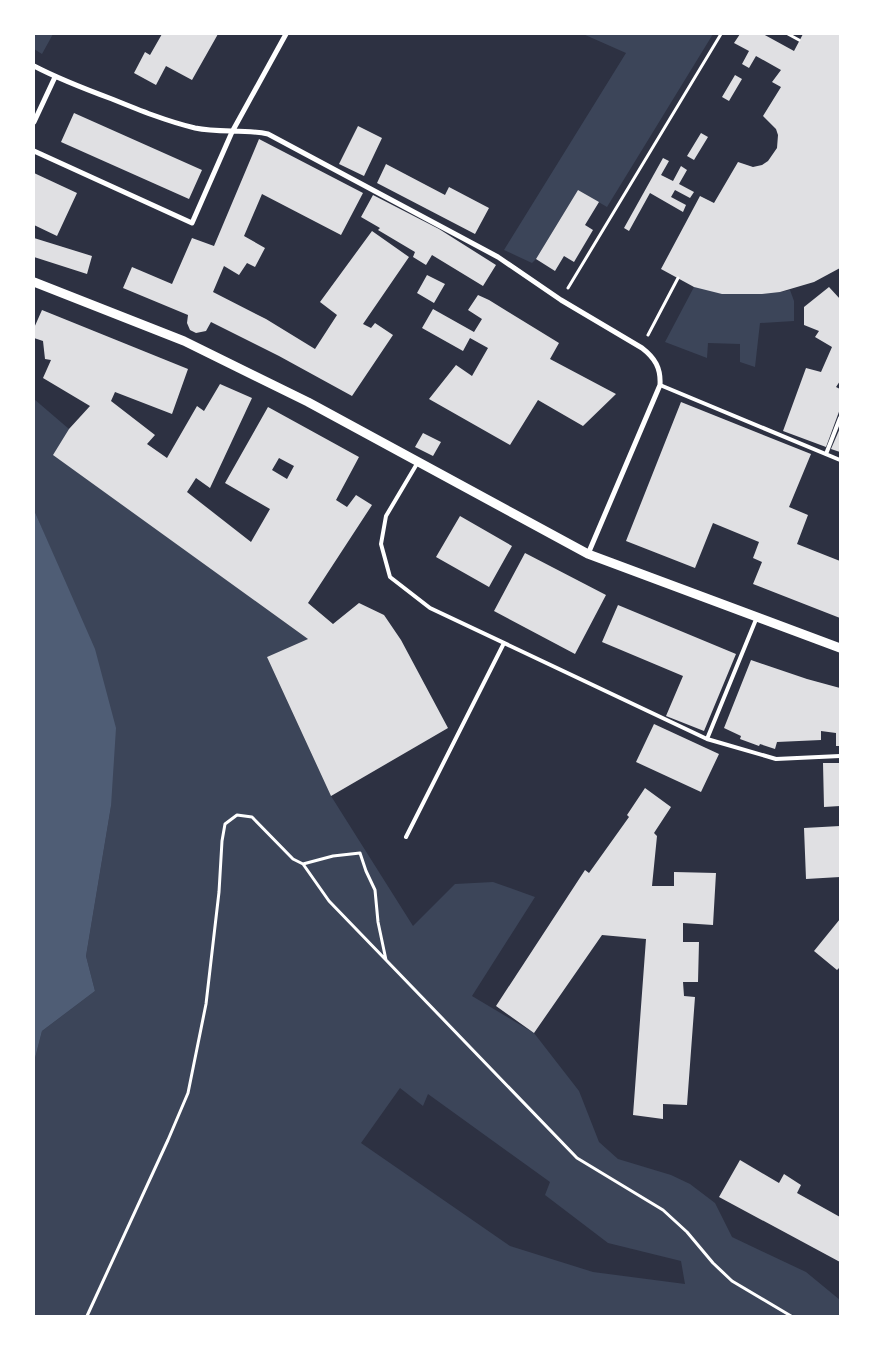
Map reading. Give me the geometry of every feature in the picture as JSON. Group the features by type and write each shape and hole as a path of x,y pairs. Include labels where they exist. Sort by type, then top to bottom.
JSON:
{"street":[{"path":"34,151 192,223 232,132 286,34"},
{"path":"34,66 55,77 164,120 198,128 232,132 250,130 268,134 498,257 561,300 650,354 659,366 661,375 660,385 588,554"},
{"path":"34,122 55,77"},
{"path":"34,282 184,341 308,402 588,554 840,648"}],"lane":[{"path":"660,385 840,460"},
{"path":"826,454 840,418"},
{"path":"418,462 386,516 381,544 390,577 430,608 707,738 776,759 840,756"},
{"path":"707,738 757,617"},
{"path":"406,837 504,643"}],"path":[{"path":"561,300 721,34"},
{"path":"788,34 800,40"},
{"path":"642,348 678,278"},
{"path":"86,1316 188,1093 206,1004 222,841 226,824 237,815 252,817 293,859 303,864 329,901 577,1158 663,1210 687,1232 713,1263 732,1281 791,1316"},
{"path":"303,864 332,856 360,853 366,871 376,890 378,922 386,960"}],"shaded area":[{"path":"34,34 53,34 42,54 34,49"},
{"path":"583,34 713,34 607,207 578,190 532,263 504,250 626,53"},
{"path":"694,287 780,292 790,290 794,301 794,321 760,323 755,367 740,362 740,344 708,343 707,358 665,342"},
{"path":"34,399 69,429 54,455 308,639 267,657 331,796 413,926 455,884 493,882 535,897 472,996 534,1033 579,1091 599,1142 618,1159 671,1175 690,1184 715,1203 732,1237 806,1272 840,1300 840,1316 34,1316 34,1062 42,1031 95,991 86,956 111,806 63,578 34,510","holes":["400,1088 423,1106 428,1094 550,1182 545,1195 608,1243 681,1261 685,1284 593,1272 510,1246 361,1143"]},
{"path":"34,510 95,649 116,728 111,806 86,956 95,991 42,1031 34,1062"}],"building":[{"path":"162,34 218,34 192,80 166,66 156,85 134,73 145,52 150,55"},
{"path":"740,34 763,34 794,51 803,34 840,34 840,268 814,282 780,292 722,294 694,287 661,269 700,196 714,203 738,162 753,167 762,165 768,161 777,148 778,135 776,129 763,116 781,87 772,82 781,70 756,56 749,68 742,64 749,51 734,43"},
{"path":"735,75 742,79 729,101 722,97"},
{"path":"74,113 202,170 189,199 61,142"},
{"path":"358,126 382,138 364,176 339,164"},
{"path":"701,133 708,137 694,160 687,156"},
{"path":"259,139 363,193 341,235 262,194 244,236 265,248 255,267 247,263 239,275 224,266 213,292 266,319 315,349 337,315 320,302 372,231 409,257 363,324 371,328 375,323 393,335 352,396 211,322 206,331 196,333 190,330 187,323 188,315 123,288 132,267 172,284 192,238 214,246"},
{"path":"663,158 669,161 661,175 673,181 681,166 687,170 679,184 694,192 690,198 675,190 671,197 686,205 683,212 650,193 629,231 624,228"},
{"path":"386,164 445,195 449,187 489,208 475,234 377,183"},
{"path":"34,173 77,193 57,236 34,225"},
{"path":"578,190 599,202 585,225 593,230 574,262 564,256 555,271 536,259"},
{"path":"373,195 439,229 496,265 483,286 432,255 426,265 413,257 415,252 378,230 380,228 361,217"},
{"path":"34,238 92,256 87,274 34,257"},
{"path":"427,275 445,284 434,303 417,293"},
{"path":"829,287 840,299 840,381 836,387 840,389 840,409 826,447 783,431 806,368 821,372 832,347 815,337 819,331 804,325 804,307"},
{"path":"478,295 559,343 550,359 616,394 583,426 538,400 510,445 429,399 456,365 472,376 488,348 470,338 463,351 422,328 433,309 474,332 482,319 468,310"},
{"path":"42,310 188,369 172,414 115,392 111,401 155,435 147,444 167,458 197,406 204,411 220,384 252,398 210,488 196,478 187,492 251,542 270,509 225,483 268,407 359,457 336,500 347,507 356,495 372,505 308,603 333,624 359,603 384,615 401,640 448,728 331,796 267,657 308,639 53,455 69,429 90,406 43,378 51,360 45,359 43,341 34,338 34,328","holes":["279,458 294,466 287,479 272,470"]},
{"path":"681,402 811,454 789,507 808,515 797,544 840,561 840,618 753,584 762,562 753,558 759,542 713,523 695,568 626,541"},
{"path":"840,428 840,452 831,449"},
{"path":"423,433 441,442 433,456 415,447"},
{"path":"460,516 512,546 489,587 436,557"},
{"path":"525,553 606,595 575,654 494,611"},
{"path":"618,605 736,654 704,731 666,716 683,676 602,642"},
{"path":"751,660 840,688 840,746 836,746 836,733 821,731 821,740 777,742 775,749 760,744 759,746 740,739 741,736 724,728"},
{"path":"654,724 719,754 701,792 636,762"},
{"path":"823,763 840,763 840,806 824,807"},
{"path":"645,788 671,807 654,833 657,836 652,886 674,886 674,872 716,873 713,925 683,923 683,942 699,942 698,982 683,982 684,996 695,997 687,1105 663,1104 663,1119 633,1115 646,939 602,935 534,1033 496,1006 585,870 589,873 629,817 627,815"},
{"path":"840,826 840,877 806,879 804,828"},
{"path":"840,919 840,967 837,970 814,951"},
{"path":"740,1160 779,1183 784,1174 801,1185 797,1193 840,1217 840,1262 719,1197"}]}
